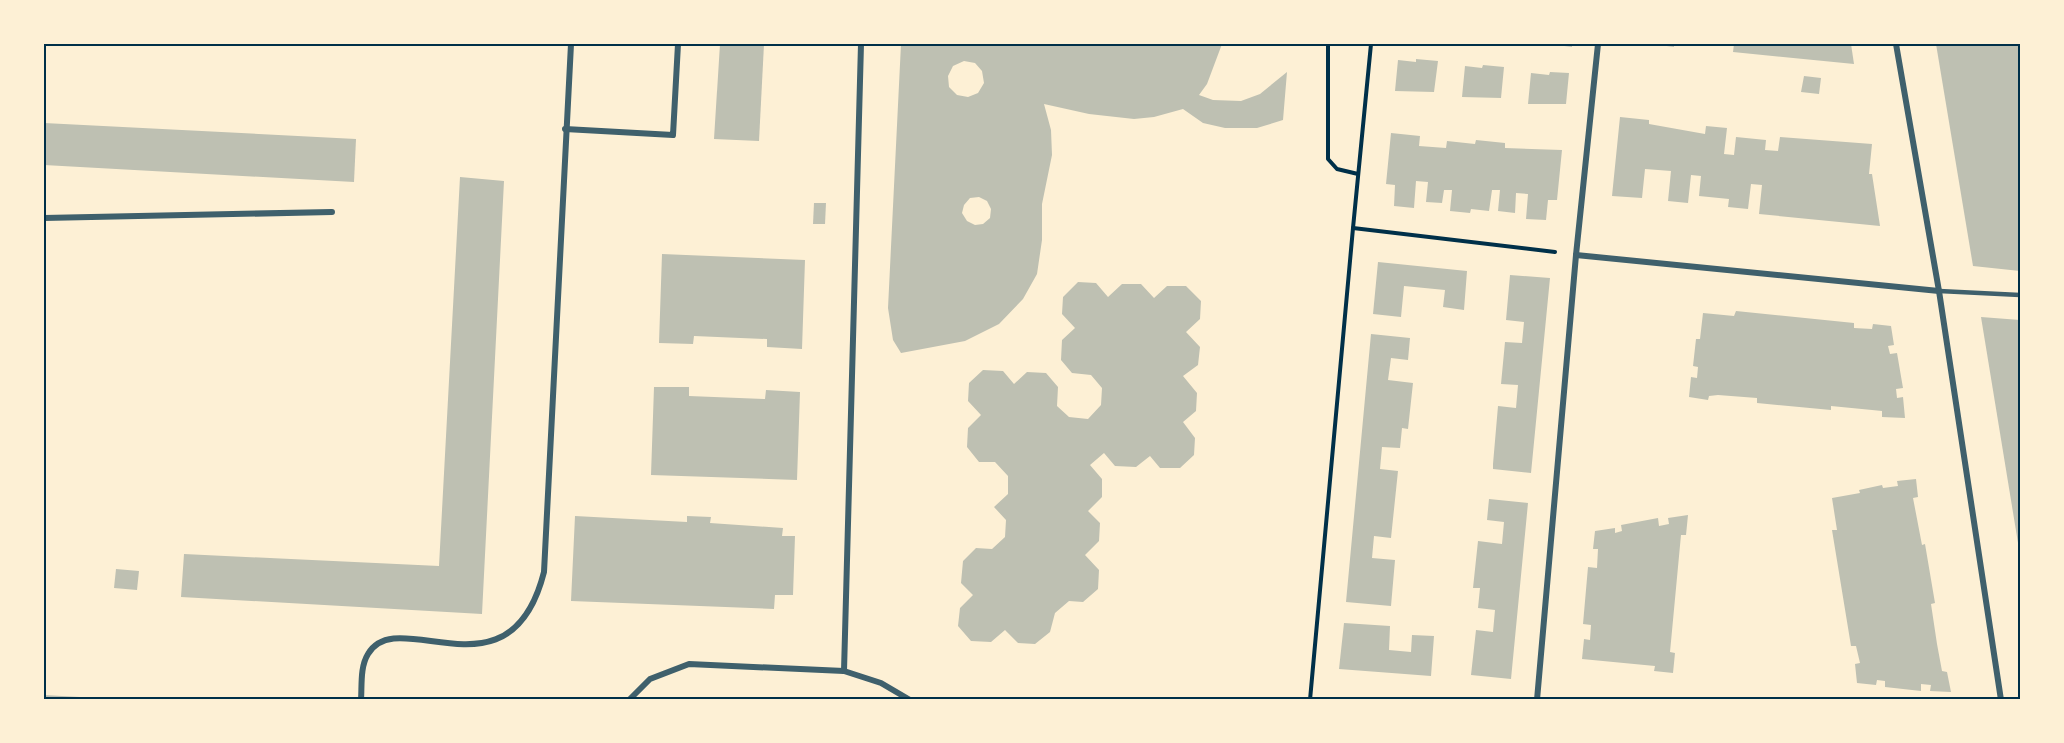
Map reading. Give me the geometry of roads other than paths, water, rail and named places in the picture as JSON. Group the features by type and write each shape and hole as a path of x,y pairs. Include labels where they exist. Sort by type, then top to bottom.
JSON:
{"street":[{"path":"361,699 363,667 367,655 381,642 405,639 476,644 495,640 515,630 530,612 538,595 544,572 571,44"},
{"path":"565,129 673,135 678,44"},
{"path":"844,671 861,44"},
{"path":"1537,699 1576,255 1598,44"},
{"path":"1896,44 1939,291 2001,699"},
{"path":"44,218 332,212"},
{"path":"1576,255 1939,291"},
{"path":"629,699 650,680 689,664 844,671 881,682 910,699"}],"lane":[{"path":"1939,291 2020,295"}]}
